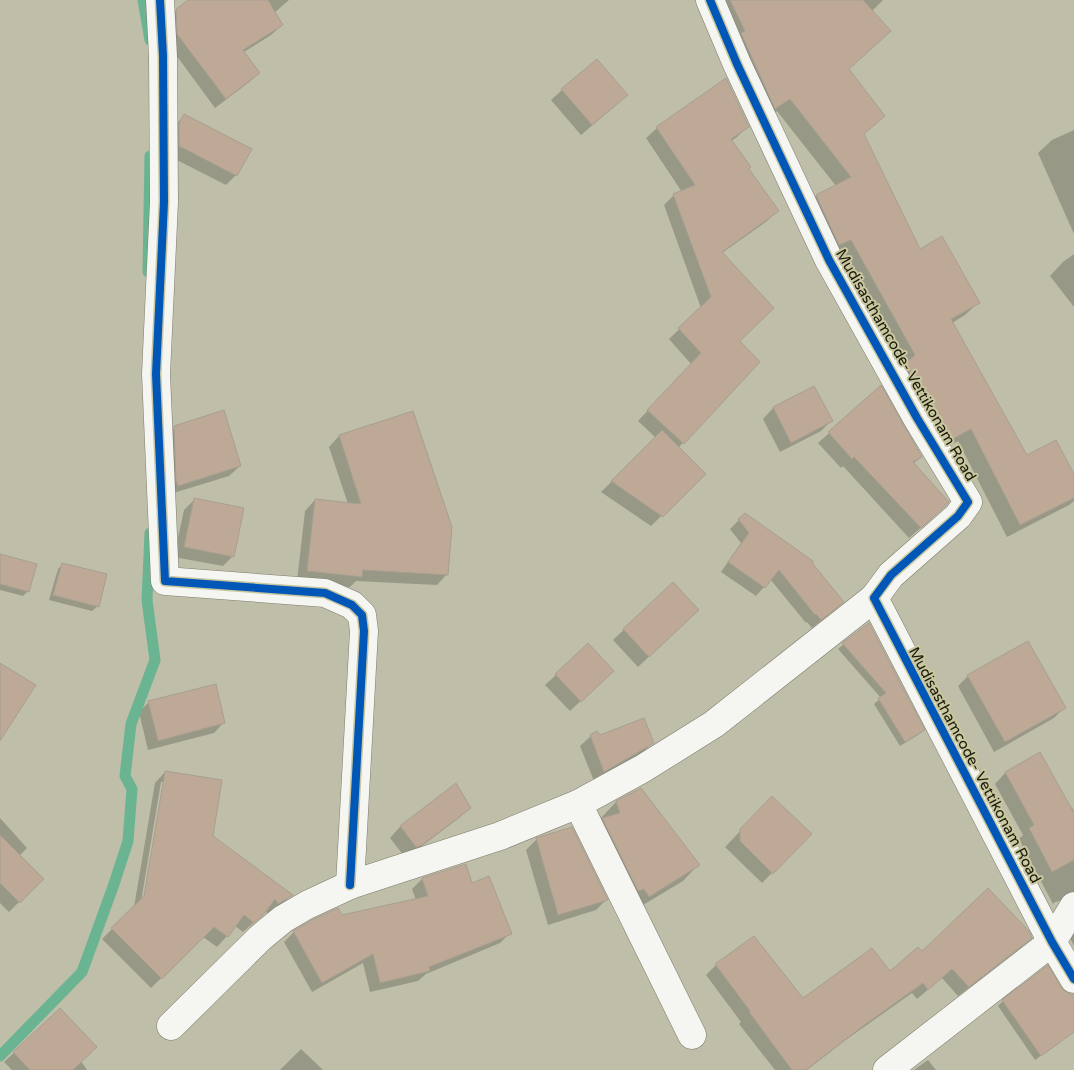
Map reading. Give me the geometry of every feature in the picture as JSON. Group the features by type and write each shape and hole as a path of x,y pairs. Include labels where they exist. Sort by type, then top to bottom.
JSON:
{"street":[{"path":"160,0 163,56 164,202 156,374 165,581 325,593 352,605 362,615 364,631 350,885"},
{"name":"Mudisasthamcode- Vettikonam Road","path":"710,0 737,64 830,260 917,418 968,502 958,516 890,575 874,598 1052,942 1074,979"},
{"path":"171,1026 260,938 283,919 307,905 350,885 500,836 578,804 642,769 714,724 874,598"},
{"path":"578,804 692,1035"},
{"path":"887,1070 1052,942 1074,906"}],"building":[{"path":"188,0 268,0 283,25 243,50 260,73 226,99 177,34 176,9"},
{"path":"730,0 863,0 891,31 849,69 885,116 864,134 920,249 942,236 980,303 951,319 1027,455 1056,440 1074,474 1074,498 1020,525 971,429 949,441 905,364 915,355 851,240 839,245 816,195 851,177 790,99 775,109 741,33 745,31"},
{"path":"597,59 628,95 592,125 561,89"},
{"path":"726,78 749,127 731,139 751,167 749,169 779,211 722,252 774,308 740,341 760,362 684,444 647,410 701,353 678,328 711,297 673,194 695,185 656,127"},
{"path":"184,114 252,149 237,176 179,146 179,123"},
{"path":"881,385 922,457 913,462 949,502 921,528 854,457 852,459 828,432"},
{"path":"814,386 833,421 791,443 773,407"},
{"path":"224,410 241,466 178,486 176,480 174,426"},
{"path":"413,411 452,527 448,575 363,570 362,577 307,571 315,499 361,504 339,435"},
{"path":"662,430 706,474 663,517 611,481"},
{"path":"194,498 244,508 234,557 184,547"},
{"path":"745,513 813,561 813,564 844,602 821,620 779,570 765,588 728,562 749,533 738,519"},
{"path":"0,554 37,564 29,592 0,584"},
{"path":"62,563 107,574 99,607 53,595"},
{"path":"673,582 699,610 649,657 623,629"},
{"path":"869,623 925,730 905,742 878,698 886,693 842,643"},
{"path":"1028,641 1066,708 1005,742 967,675"},
{"path":"588,643 614,671 581,702 555,674"},
{"path":"0,663 36,685 0,741"},
{"path":"216,684 225,723 158,741 148,701"},
{"path":"644,718 654,743 604,772 590,735 597,731 600,735"},
{"path":"1040,752 1074,813 1074,860 1052,872 1029,828 1034,825 1005,772"},
{"path":"165,771 222,780 213,836 293,895 278,904 275,899 264,914 254,923 244,915 228,937 214,927 162,979 111,928 144,896"},
{"path":"456,783 471,808 422,845 416,847 400,826"},
{"path":"641,788 700,865 649,897 644,889 638,891 602,818 620,813 616,801"},
{"path":"772,796 812,834 773,874 740,841 740,829"},
{"path":"572,827 608,900 558,915 536,838"},
{"path":"0,835 44,879 20,903 0,883"},
{"path":"466,864 472,883 489,876 512,934 429,967 430,971 380,983 373,954 322,983 293,931 338,908 342,915 428,896 422,878"},
{"path":"988,888 1029,931 1032,938 969,987 952,969 928,990 923,983 806,1070 792,1070 715,964 754,936 803,998 872,948 890,971 918,947 922,951"},
{"path":"1048,965 1061,987 1067,993 1074,995 1074,1032 1041,1056 1002,1000"},
{"path":"60,1008 97,1047 73,1070 30,1070 13,1052"}],"waterway":[{"path":"143,0 150,40"},
{"path":"148,272 150,156"},
{"path":"0,1056 82,972 128,841 132,789 125,776 131,724 155,660 147,600 150,533"}],"cycle path":[{"path":"160,0 163,56 164,202 156,374 165,581 325,593 352,605 362,615 364,631 350,885"},
{"path":"710,0 737,64 829,260 917,418 968,502 958,516 891,575 874,598 1052,942 1074,979"}]}
